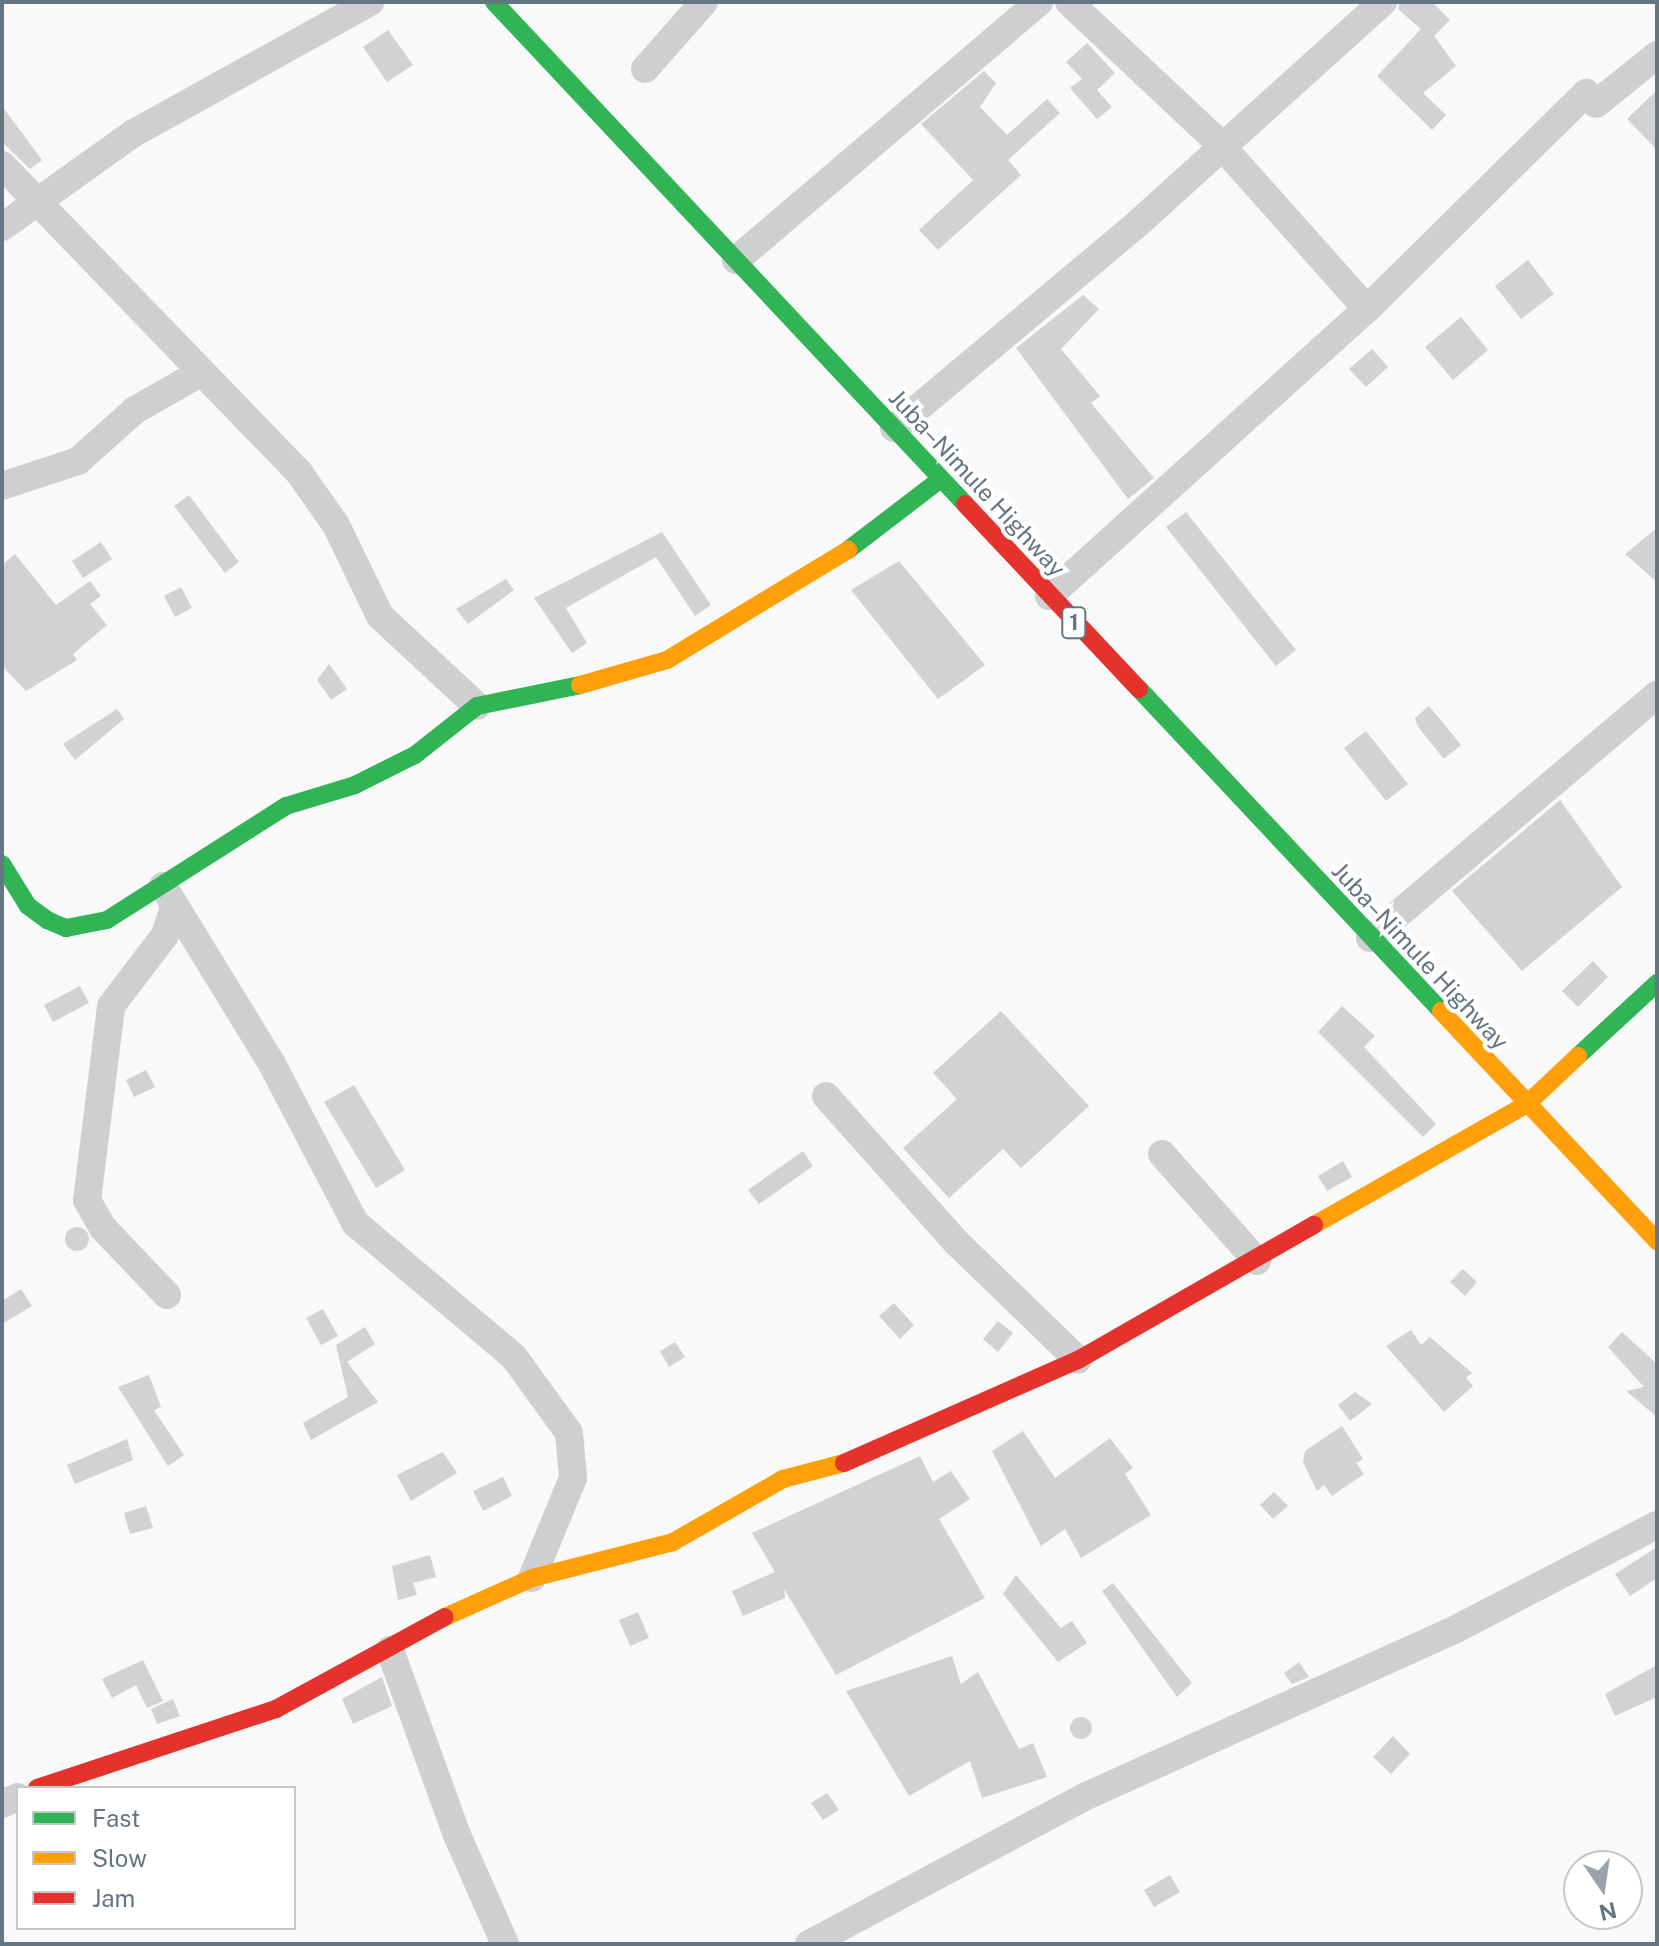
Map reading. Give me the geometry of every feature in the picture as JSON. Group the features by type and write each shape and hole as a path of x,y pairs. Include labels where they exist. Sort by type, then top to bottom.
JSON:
{"street":[{"path":"2,227 37,198 134,133 370,2"},
{"name":"Juba–Nimule Highway","path":"494,2 1657,1241"},
{"path":"645,69 704,2"},
{"path":"736,260 1039,2"},
{"path":"1069,2 1219,143 1367,309"},
{"path":"894,428 1136,225 1219,143 1383,2"},
{"path":"1049,596 1367,309 1591,98 1657,55"},
{"path":"2,165 300,474 336,525 380,616 477,706"},
{"path":"2,486 78,461 135,410 200,373"},
{"path":"2,864 14,904 47,920 86,927 168,896 286,806 396,766 477,706 629,675 667,660 845,552 941,479"},
{"path":"1370,938 1657,695"},
{"path":"167,1295 97,1221 87,1200 111,1006 165,935 168,896"},
{"path":"168,896 272,1064 355,1223 514,1357 569,1433 573,1478 532,1578"},
{"path":"43,1786 276,1709 532,1578 673,1542 783,1479 854,1460 1078,1360 1257,1261 1527,1104 1657,983"},
{"path":"826,1096 957,1243 1078,1360"},
{"path":"1162,1154 1257,1261"},
{"path":"809,1944 1082,1798 1471,1622 1657,1525"},
{"path":"390,1650 505,1944"}],"building":[{"path":"1400,2 1432,2 1450,20 1434,36 1456,66 1423,93 1446,115 1432,130 1377,76 1421,29 1398,9"},
{"path":"388,30 413,65 387,82 363,47"},
{"path":"1087,43 1115,73 1097,90 1112,107 1097,119 1070,88 1082,79 1066,62"},
{"path":"984,71 996,83 980,107 1007,135 1047,99 1060,113 1008,160 1021,175 938,250 919,230 973,180 921,124"},
{"path":"1657,90 1657,150 1627,119"},
{"path":"2,106 42,160 30,169 2,142"},
{"path":"1528,260 1554,294 1521,319 1495,286"},
{"path":"1083,295 1099,309 1061,349 1100,396 1091,403 1154,478 1128,499 1016,348"},
{"path":"1461,317 1488,350 1453,380 1425,347"},
{"path":"1372,349 1388,367 1366,387 1349,369"},
{"path":"189,495 239,562 225,573 174,506"},
{"path":"1186,512 1296,650 1276,666 1166,527"},
{"path":"1657,528 1657,582 1625,554"},
{"path":"662,532 711,605 695,616 656,557 566,608 587,643 572,653 534,598"},
{"path":"101,542 112,559 83,578 72,561"},
{"path":"15,554 56,605 90,581 101,596 90,604 107,625 73,654 77,660 26,691 2,666 2,565"},
{"path":"899,561 985,665 938,699 851,590"},
{"path":"506,579 514,590 468,624 456,609"},
{"path":"181,587 192,608 175,617 164,596"},
{"path":"329,664 347,689 331,700 317,680"},
{"path":"1429,706 1461,745 1444,759 1418,727 1415,718"},
{"path":"117,709 124,719 75,760 63,744"},
{"path":"1366,731 1408,784 1386,801 1344,748"},
{"path":"1560,800 1622,887 1522,971 1452,891"},
{"path":"1593,961 1608,977 1578,1007 1562,991"},
{"path":"80,986 89,1003 53,1022 44,1005"},
{"path":"1342,1006 1375,1036 1364,1047 1436,1124 1423,1137 1318,1032"},
{"path":"1001,1011 1089,1106 1021,1168 1003,1149 949,1198 903,1148 957,1099 933,1073"},
{"path":"146,1070 155,1087 134,1097 126,1080"},
{"path":"354,1085 405,1170 376,1188 324,1102"},
{"path":"803,1151 813,1166 759,1204 748,1190"},
{"path":"1343,1161 1352,1177 1327,1191 1318,1176"},
{"path":"77,1227 88,1234 89,1239 82,1250 77,1251 66,1244 65,1239 72,1228"},
{"path":"1463,1269 1477,1282 1465,1296 1450,1282"},
{"path":"21,1289 32,1306 2,1324 2,1301"},
{"path":"894,1303 914,1325 900,1339 879,1316"},
{"path":"323,1309 338,1336 321,1345 306,1318"},
{"path":"998,1321 1013,1333 998,1352 983,1339"},
{"path":"365,1327 375,1344 347,1362 378,1402 311,1440 303,1423 348,1397 336,1345"},
{"path":"1411,1330 1421,1345 1430,1337 1472,1373 1466,1378 1473,1386 1444,1412 1386,1346"},
{"path":"1622,1332 1657,1364 1657,1417 1626,1391 1644,1387 1608,1347"},
{"path":"675,1342 685,1357 669,1367 660,1351"},
{"path":"149,1375 161,1407 154,1410 184,1455 168,1466 118,1387"},
{"path":"1355,1392 1372,1404 1350,1421 1338,1405"},
{"path":"1342,1426 1363,1459 1356,1463 1364,1474 1332,1496 1324,1485 1317,1491 1303,1462 1305,1451"},
{"path":"1023,1431 1055,1478 1110,1438 1133,1468 1125,1474 1151,1515 1081,1558 1065,1529 1041,1546 992,1451"},
{"path":"127,1439 133,1460 75,1484 67,1465"},
{"path":"443,1452 457,1473 411,1501 397,1475"},
{"path":"920,1456 933,1482 951,1471 970,1499 939,1519 985,1598 836,1675 784,1589 785,1598 743,1616 732,1591 775,1572 752,1533"},
{"path":"503,1477 512,1496 483,1511 473,1491"},
{"path":"1274,1492 1288,1506 1273,1519 1260,1505"},
{"path":"146,1506 153,1528 130,1534 124,1513"},
{"path":"1657,1547 1657,1578 1630,1596 1615,1574"},
{"path":"430,1555 436,1577 413,1583 417,1595 398,1600 392,1566"},
{"path":"1016,1575 1061,1628 1072,1621 1087,1643 1058,1662 1003,1594"},
{"path":"1113,1583 1192,1683 1177,1697 1102,1591"},
{"path":"638,1612 649,1638 630,1646 619,1620"},
{"path":"952,1656 961,1684 978,1672 1019,1749 1033,1743 1047,1777 982,1798 970,1761 909,1796 846,1691"},
{"path":"143,1660 163,1701 147,1708 136,1685 112,1698 102,1679"},
{"path":"1299,1662 1309,1677 1292,1684 1284,1673"},
{"path":"1657,1665 1657,1697 1615,1716 1605,1694"},
{"path":"382,1677 392,1706 353,1724 342,1699"},
{"path":"173,1699 180,1716 157,1724 151,1709"},
{"path":"1081,1717 1089,1720 1092,1728 1089,1736 1081,1739 1073,1736 1070,1728 1073,1720"},
{"path":"1393,1736 1410,1754 1391,1774 1373,1757"},
{"path":"827,1793 839,1810 823,1820 811,1803"},
{"path":"1170,1875 1180,1892 1154,1907 1144,1890"}],"traffic: fast":[{"path":"494,2 965,504"},
{"path":"848,550 941,479"},
{"path":"2,864 28,906 47,920 66,928 107,920 286,806 355,785 415,755 477,706 580,685"},
{"path":"1139,689 1441,1011"},
{"path":"1578,1056 1657,983"}],"traffic: slow":[{"path":"580,685 667,660 848,550"},
{"path":"1441,1011 1657,1241"},
{"path":"1314,1225 1527,1104 1578,1056"},
{"path":"445,1617 532,1578 673,1542 783,1479 844,1463"}],"traffic: jam":[{"path":"965,504 1139,689"},
{"path":"844,1463 1078,1360 1314,1225"},
{"path":"43,1786 276,1709 445,1617"}]}
